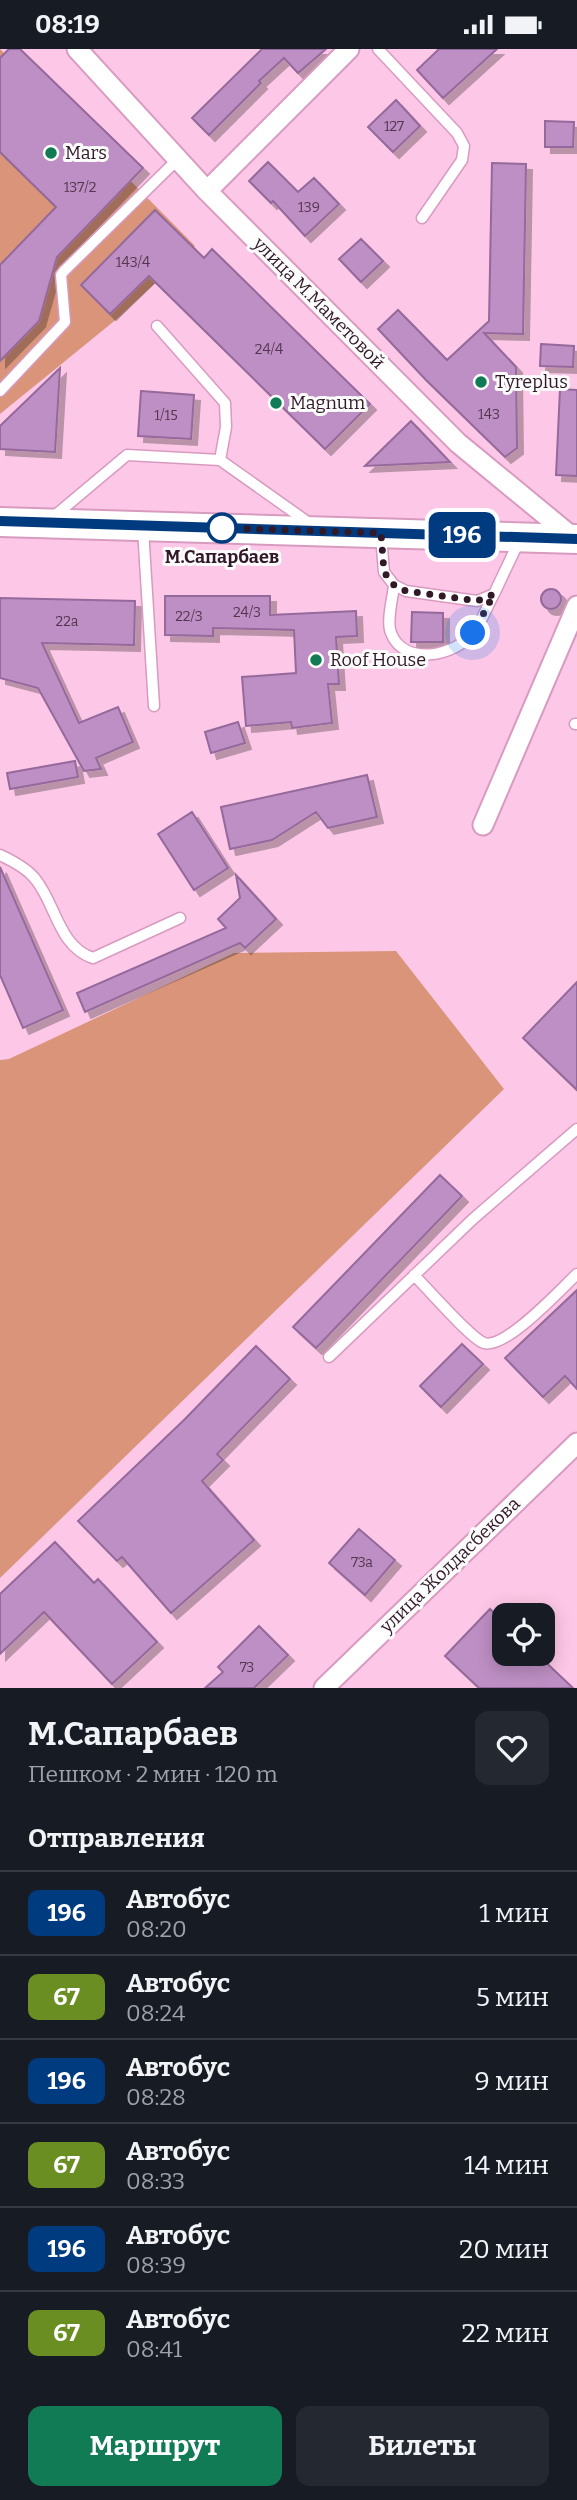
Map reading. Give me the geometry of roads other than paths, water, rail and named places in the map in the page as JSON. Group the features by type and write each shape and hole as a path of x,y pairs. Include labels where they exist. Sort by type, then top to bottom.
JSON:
{"main road":[{"path":"0,521 576,538"}],"street":[{"name":"улица М.Маметовой","path":"77,49 208,191 458,443 576,538"},
{"path":"208,191 349,49"},
{"path":"482,825 577,606"},
{"name":"улица Жолдасбекова","path":"324,1688 577,1443"}],"lane":[{"path":"378,49 457,133 464,146 461,160 422,218"},
{"path":"0,391 65,322 61,275 64,271 178,159"},
{"path":"158,326 225,403 226,427 220,460"},
{"path":"46,523 127,455 220,460 320,530"},
{"path":"143,526 154,706"},
{"path":"381,533 384,572 394,585 406,591 477,601 494,594"},
{"path":"394,585 389,630 397,645 410,653 443,654 457,647 473,633 522,537"},
{"path":"0,855 14,862 36,880 70,943 79,954 93,958 180,918"},
{"path":"330,1357 473,1219 577,1129"},
{"path":"414,1275 465,1328 484,1343 496,1344 512,1334 577,1274"}],"place":[{"name":"Mars","path":"51,153"},
{"name":"Tyreplus","path":"481,382"},
{"name":"Magnum","path":"276,403"},
{"name":"М.Сапарбаев","path":"222,528"},
{"name":"Roof House","path":"316,660"}]}
